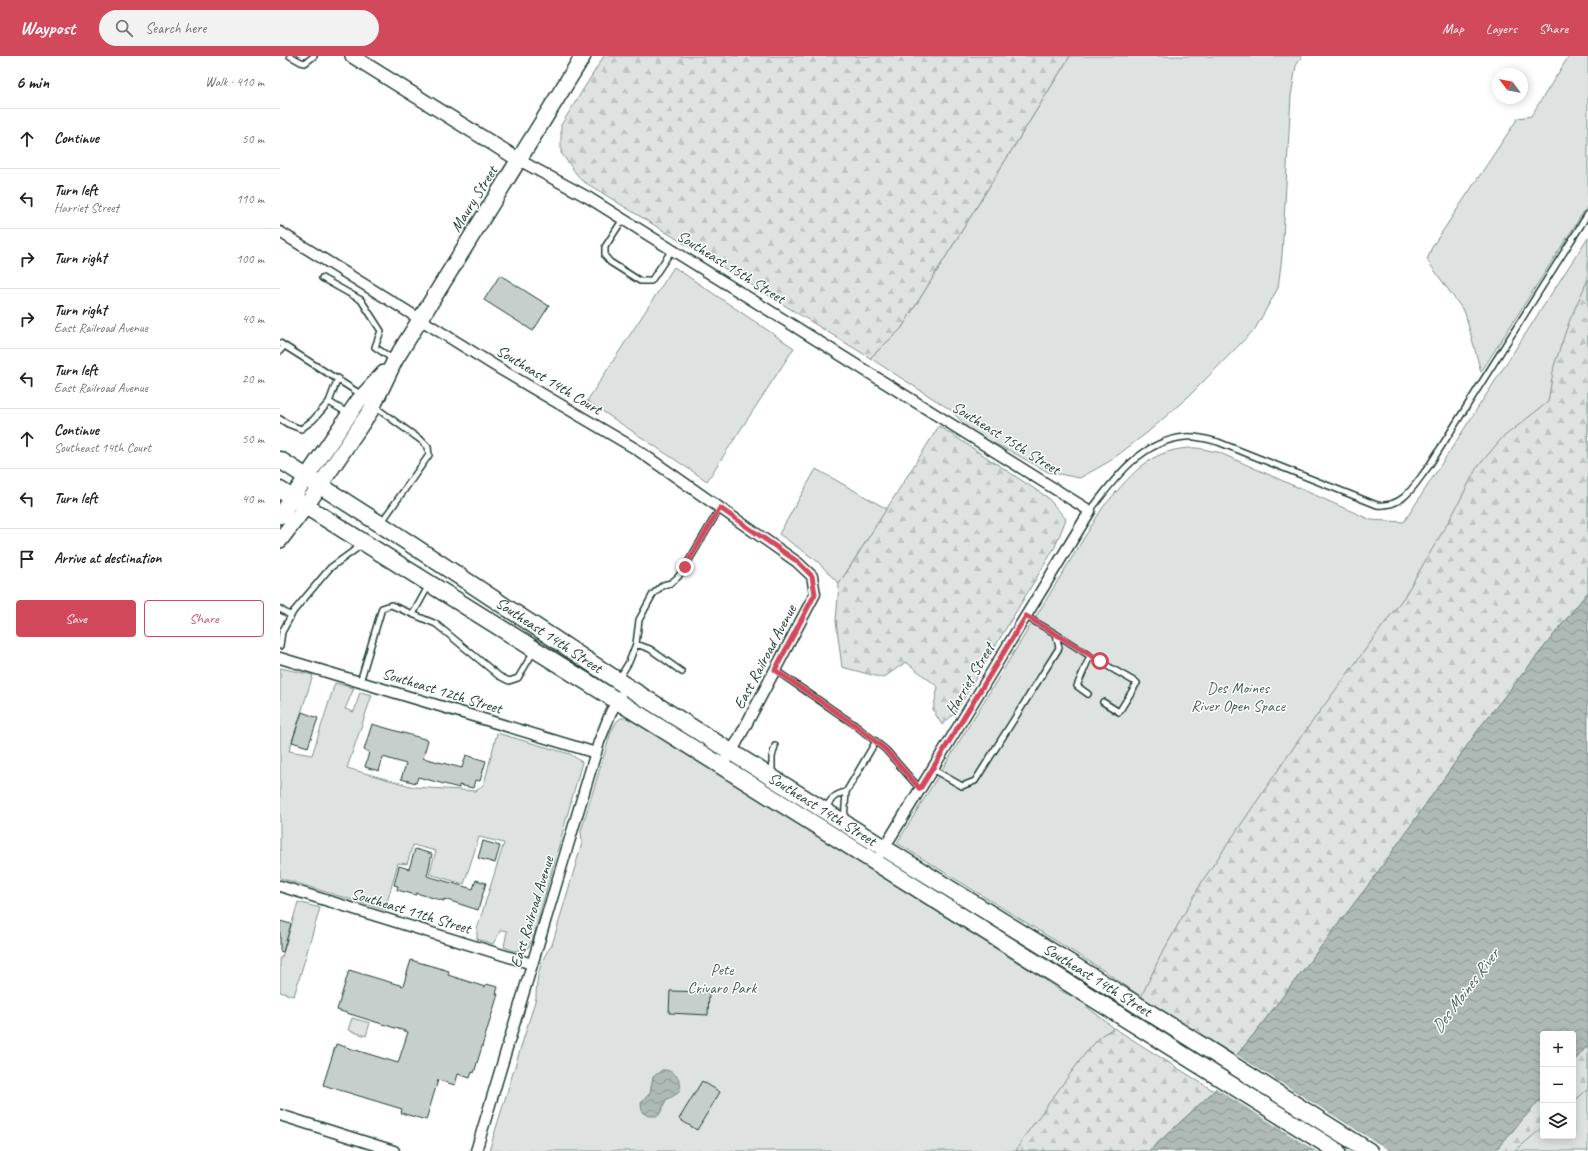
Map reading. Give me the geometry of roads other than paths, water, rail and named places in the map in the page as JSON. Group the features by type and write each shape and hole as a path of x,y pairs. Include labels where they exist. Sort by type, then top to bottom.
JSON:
{"main road":[{"name":"Maury Street","path":"280,516 293,498 313,481 395,360 583,56"},
{"name":"Maury Street","path":"313,481 350,414 368,400"},
{"name":"Southeast 14th Street","path":"280,460 622,683 1369,1151"},
{"name":"Maury Street","path":"280,540 293,498"},
{"name":"Southeast 14th Street","path":"293,498 1337,1151"}],"street":[{"name":"Southeast 15th Street","path":"352,56 519,160 589,198 1090,511"},
{"name":"Southeast 14th Court","path":"280,232 500,369 636,449 798,562"},
{"name":"Harriet Street","path":"875,863 1090,511"},
{"name":"East Railroad Avenue","path":"721,767 731,752 815,594 812,576 798,562"},
{"name":"Southeast 12th Street","path":"280,658 596,753"},
{"name":"East Railroad Avenue","path":"476,1151 604,726 617,701 622,683"},
{"name":"Southeast 11th Street","path":"280,886 532,964"},
{"path":"280,1115 394,1151"}],"lane":[{"path":"290,56 305,63 314,56"},
{"path":"1090,511 1120,473 1138,456 1160,443 1184,437 1202,438 1218,442 1377,505 1386,506 1402,500 1429,466 1588,214"},
{"path":"623,219 605,247 605,256 610,262 640,280 651,281 672,250"},
{"path":"322,278 361,300 381,331 375,347 395,360"},
{"path":"280,351 282,344 338,378 428,447 429,455 380,524"},
{"path":"280,419 288,424 301,428 313,420 329,402 338,378"},
{"path":"329,402 350,414"},
{"path":"622,683 636,644 639,620 654,594 663,585 671,583 678,577 720,508"},
{"path":"280,646 282,632 291,616 330,568 365,543"},
{"path":"413,614 430,584"},
{"path":"360,682 382,608 391,605 436,624 499,676 509,681 518,678 534,650"},
{"path":"280,609 291,616"},
{"path":"1026,616 1137,683 1119,712 1102,702"},
{"path":"932,769 962,786 975,781 1059,648 1056,634"},
{"path":"636,644 650,649 682,672"},
{"path":"1088,694 1076,686 1090,656"},
{"path":"775,670 876,741 904,769 920,789"},
{"path":"844,823 846,792 876,741"},
{"path":"772,778 772,757 775,746"},
{"path":"823,810 838,793 846,792"}],"water":[{"name":"Des Moines River","path":"1588,592 1588,1045 1576,1059 1576,1031 1540,1031 1540,1099 1495,1151 1149,1151 1214,1091 1236,1056 1373,879 1481,726"},
{"path":"662,1070 670,1071 677,1077 680,1084 680,1089 678,1093 666,1100 658,1116 648,1116 642,1112 641,1103 650,1093 653,1077"}],"park label":[{"name":"Des Moines River Open Space","path":"1238,697"},
{"name":"Pete Crivaro Park","path":"722,979"}]}
